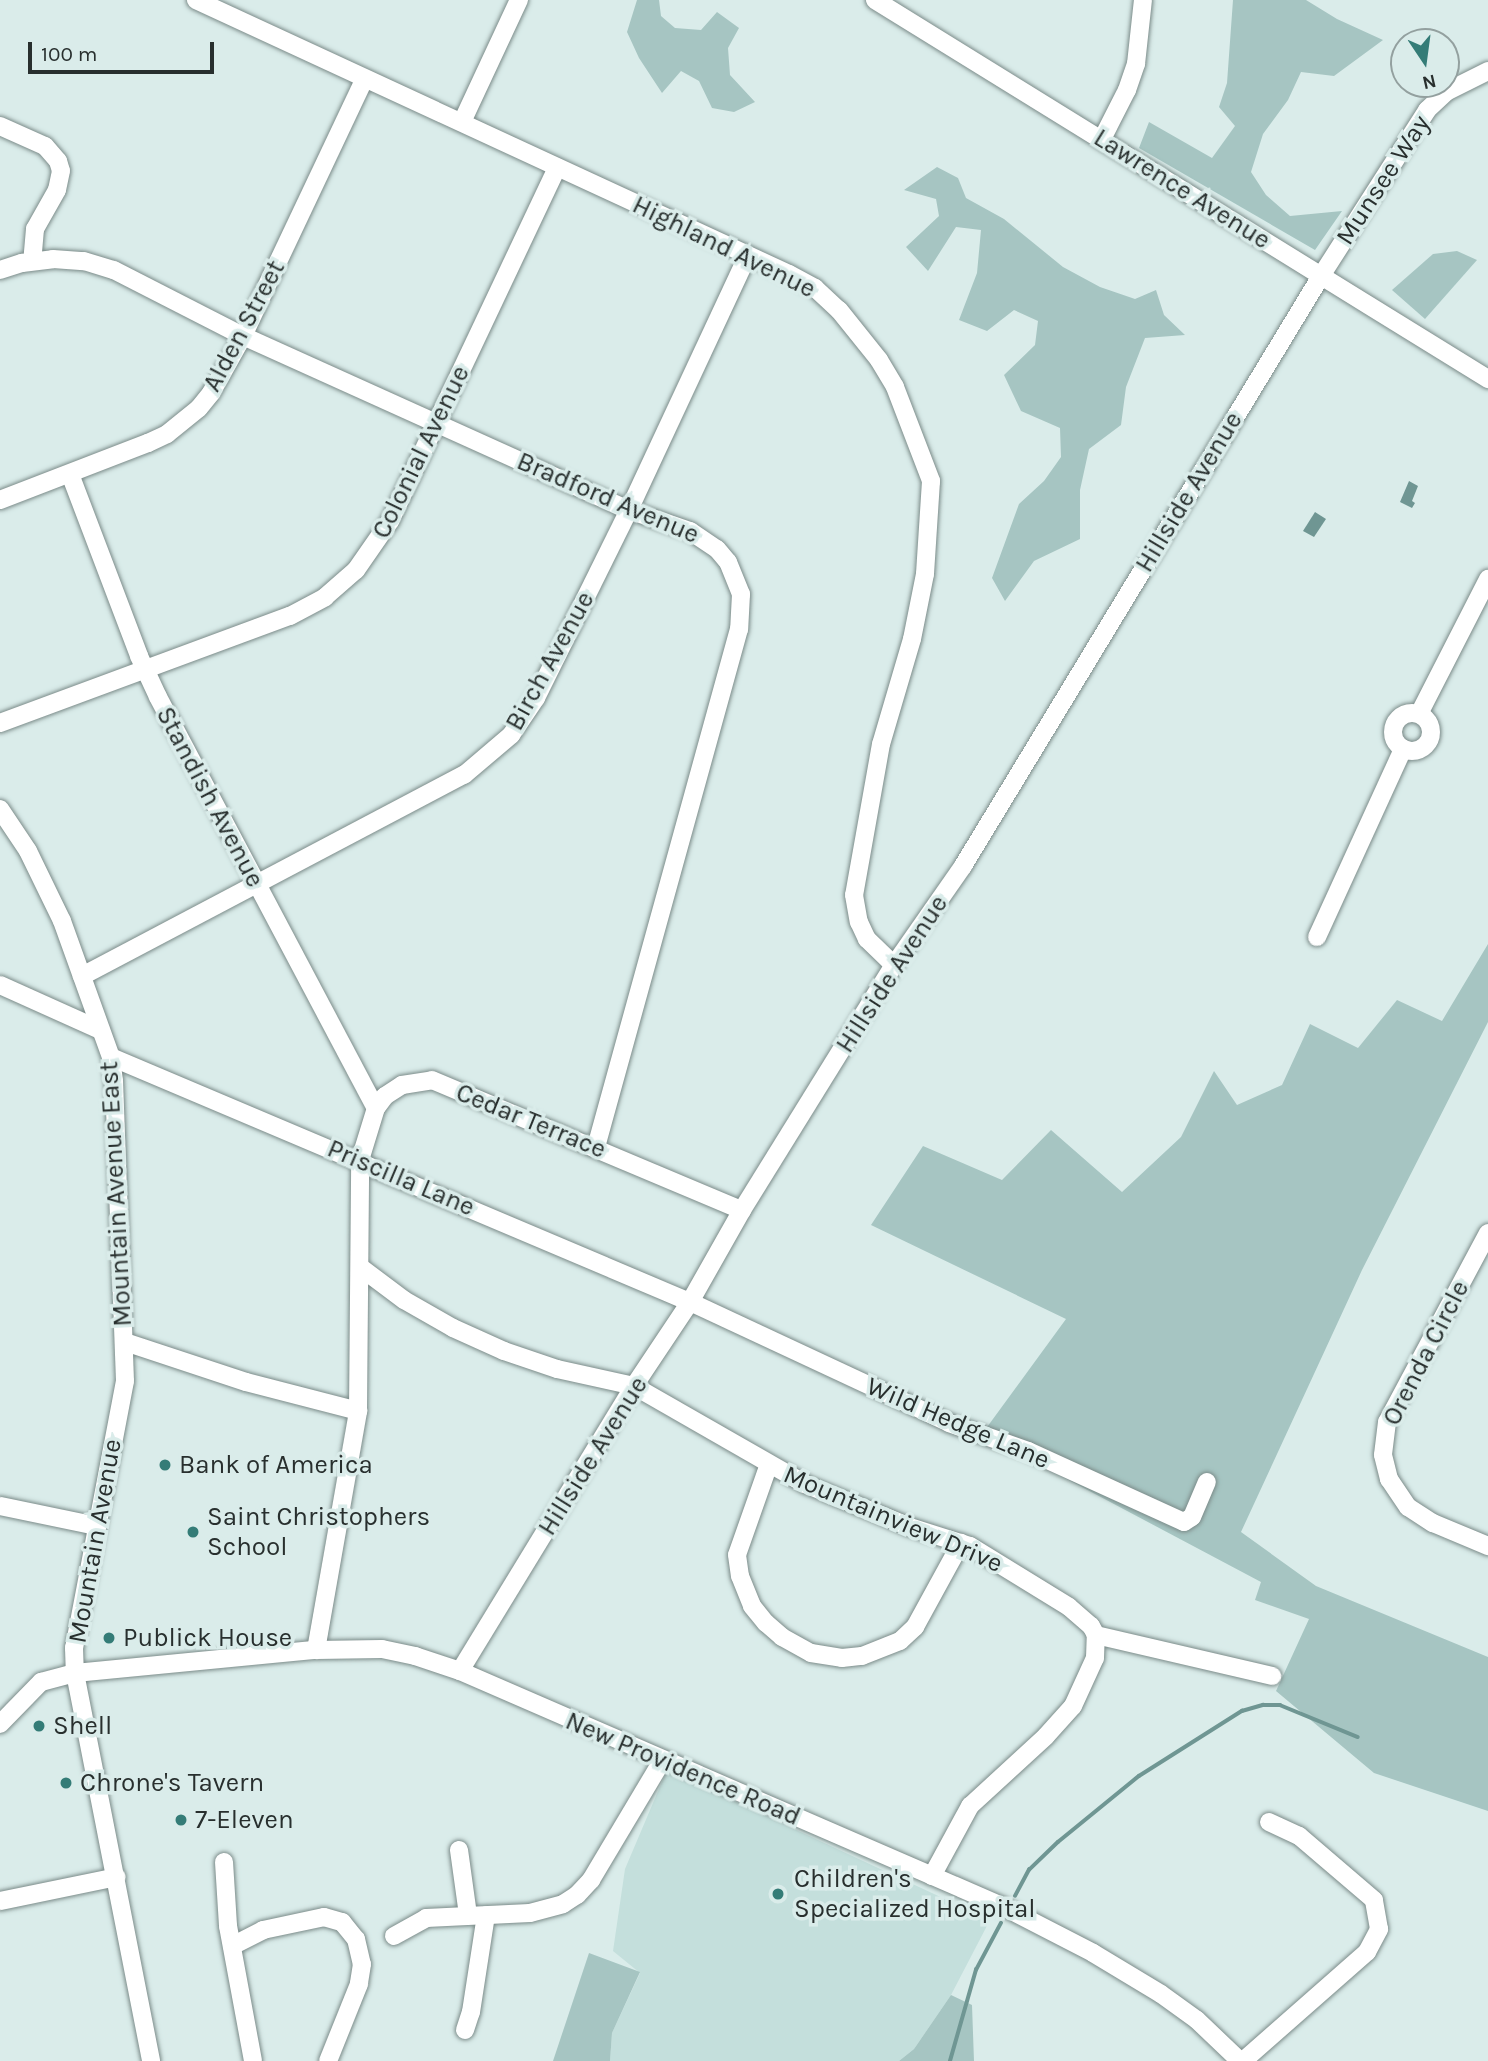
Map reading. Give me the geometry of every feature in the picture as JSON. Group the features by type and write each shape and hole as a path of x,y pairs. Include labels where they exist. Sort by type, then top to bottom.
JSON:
{"street":[{"name":"Highland Avenue","path":"196,0 815,288 860,334 895,387 932,481 925,574 912,639 881,744 854,895 856,913 867,939 894,965"},
{"path":"462,122 519,0"},
{"name":"Lawrence Avenue","path":"875,0 1488,379"},
{"path":"1102,139 1128,90 1136,64 1143,0"},
{"name":"Munsee Way","path":"1321,276 1427,110 1446,92 1488,71"},
{"name":"Alden Street","path":"0,500 148,443 184,421 211,393 243,336 364,80"},
{"path":"0,126 45,146 58,161 61,171 57,190 35,229 32,261"},
{"name":"Colonial Avenue","path":"0,723 290,616 341,584 381,538 556,167"},
{"name":"Birch Avenue","path":"82,976 464,775 497,750 524,719 536,698 629,510 748,255"},
{"name":"Bradford Avenue","path":"0,271 32,261 69,259 107,267 243,336 629,510 690,531 717,548 736,578 742,603 741,621 596,1147"},
{"name":"Hillside Avenue","path":"460,1671 690,1301 742,1210 894,965 963,866 1321,276"},
{"name":"Standish Avenue","path":"71,474 145,669 376,1108"},
{"path":"1419,714 1488,579"},
{"path":"1419,714 1431,727 1430,739 1416,751 1403,749 1394,739 1394,726 1401,716 1419,714"},
{"path":"1317,937 1403,749"},
{"name":"Mountain Avenue East","path":"0,809 48,886 111,1057 125,1342 123,1393"},
{"path":"0,985 100,1030"},
{"name":"Priscilla Lane","path":"111,1057 690,1301"},
{"name":"Cedar Terrace","path":"376,1108 393,1089 412,1082 432,1080 742,1210"},
{"path":"316,1650 358,1411 360,1160 376,1108"},
{"name":"Orenda Circle","path":"1488,1233 1387,1422 1383,1455 1389,1479 1408,1507 1433,1523 1488,1546"},
{"name":"Mountainview Drive","path":"360,1267 414,1306 453,1328 504,1351 557,1369 635,1387 805,1484 910,1527 961,1543 1002,1563 1069,1607 1091,1626 1096,1635"},
{"name":"Wild Hedge Lane","path":"690,1301 949,1423 1028,1451 1184,1522 1192,1517 1207,1482"},
{"path":"125,1342 246,1382 358,1411"},
{"name":"Mountain Avenue","path":"123,1393 74,1648 75,1673 152,2061"},
{"path":"769,1464 737,1555 738,1566 743,1587 758,1615 773,1631 802,1649 821,1656 852,1658 882,1650 900,1641 915,1627 961,1543"},
{"path":"0,1506 97,1525"},
{"path":"932,1876 970,1806 1046,1736 1073,1706 1095,1658 1096,1635 1272,1676"},
{"name":"New Providence Road","path":"0,1724 41,1682 75,1673 316,1650 382,1649 415,1656 460,1671 1015,1912 1133,1975 1197,2020 1242,2061"},
{"path":"394,1936 426,1918 547,1910 577,1895 591,1880 662,1761"},
{"path":"1242,2061 1367,1952 1379,1929 1374,1900 1299,1836 1269,1822"},
{"path":"459,1850 477,1915 471,2012 465,2029"},
{"path":"224,1862 232,1945 253,2061"},
{"path":"0,1901 117,1877"},
{"path":"232,1945 263,1930 299,1922 324,1917 342,1922 355,1938 362,1964 359,1984 328,2061"}],"shaded area":[{"path":"637,0 659,0 661,16 675,28 701,30 717,12 739,28 728,48 730,75 755,102 734,112 712,108 699,81 681,71 662,93 639,58 627,32"},
{"path":"1233,0 1306,0 1337,19 1383,40 1334,76 1301,72 1288,100 1263,134 1251,172 1266,195 1290,216 1342,211 1315,250 1139,148 1149,122 1212,158 1235,126 1219,107 1227,83"},
{"path":"937,167 958,178 966,198 1004,219 1063,267 1100,287 1135,299 1156,290 1164,315 1185,335 1145,338 1126,387 1121,425 1089,449 1080,490 1080,539 1034,561 1005,601 992,578 1019,504 1044,481 1061,457 1060,428 1021,411 1004,375 1035,345 1038,321 1014,310 987,331 959,320 977,273 981,230 956,227 928,271 906,247 939,216 936,199 904,190"},
{"path":"1457,251 1477,260 1425,319 1392,290 1433,254"},
{"path":"1409,481 1418,486 1412,508 1400,502"},
{"path":"1315,512 1326,519 1314,537 1303,531"},
{"path":"1488,944 1488,1022 1362,1270 1241,1532 1316,1586 1488,1657 1488,1811 1374,1773 1276,1691 1309,1619 1255,1600 1261,1582 982,1434 1066,1319 871,1225 923,1146 1002,1180 1051,1130 1122,1192 1181,1137 1214,1071 1237,1105 1282,1085 1310,1024 1358,1048 1397,1000 1442,1021"},
{"name":"Children's Specialized Hospital","path":"667,1770 990,1920 951,1995 914,2049 899,2061 610,2061 612,2033 640,1973 613,1951 625,1869"},
{"path":"589,1953 640,1972 612,2033 610,2061 553,2061"},
{"path":"951,1995 972,2005 974,2061 899,2061 914,2049"}],"waterway":[{"path":"1015,1896 1029,1870 1058,1842 1139,1776 1242,1711 1263,1705 1280,1705 1358,1737"},
{"path":"950,2061 976,1970 1001,1923"}],"place":[{"name":"Bank of America","path":"165,1465"},
{"name":"Saint Christophers School","path":"193,1532"},
{"name":"Publick House","path":"109,1638"},
{"name":"Shell","path":"39,1726"},
{"name":"Chrone's Tavern","path":"66,1783"},
{"name":"7-Eleven","path":"181,1820"},
{"name":"Children's Specialized Hospital","path":"778,1894"}]}
